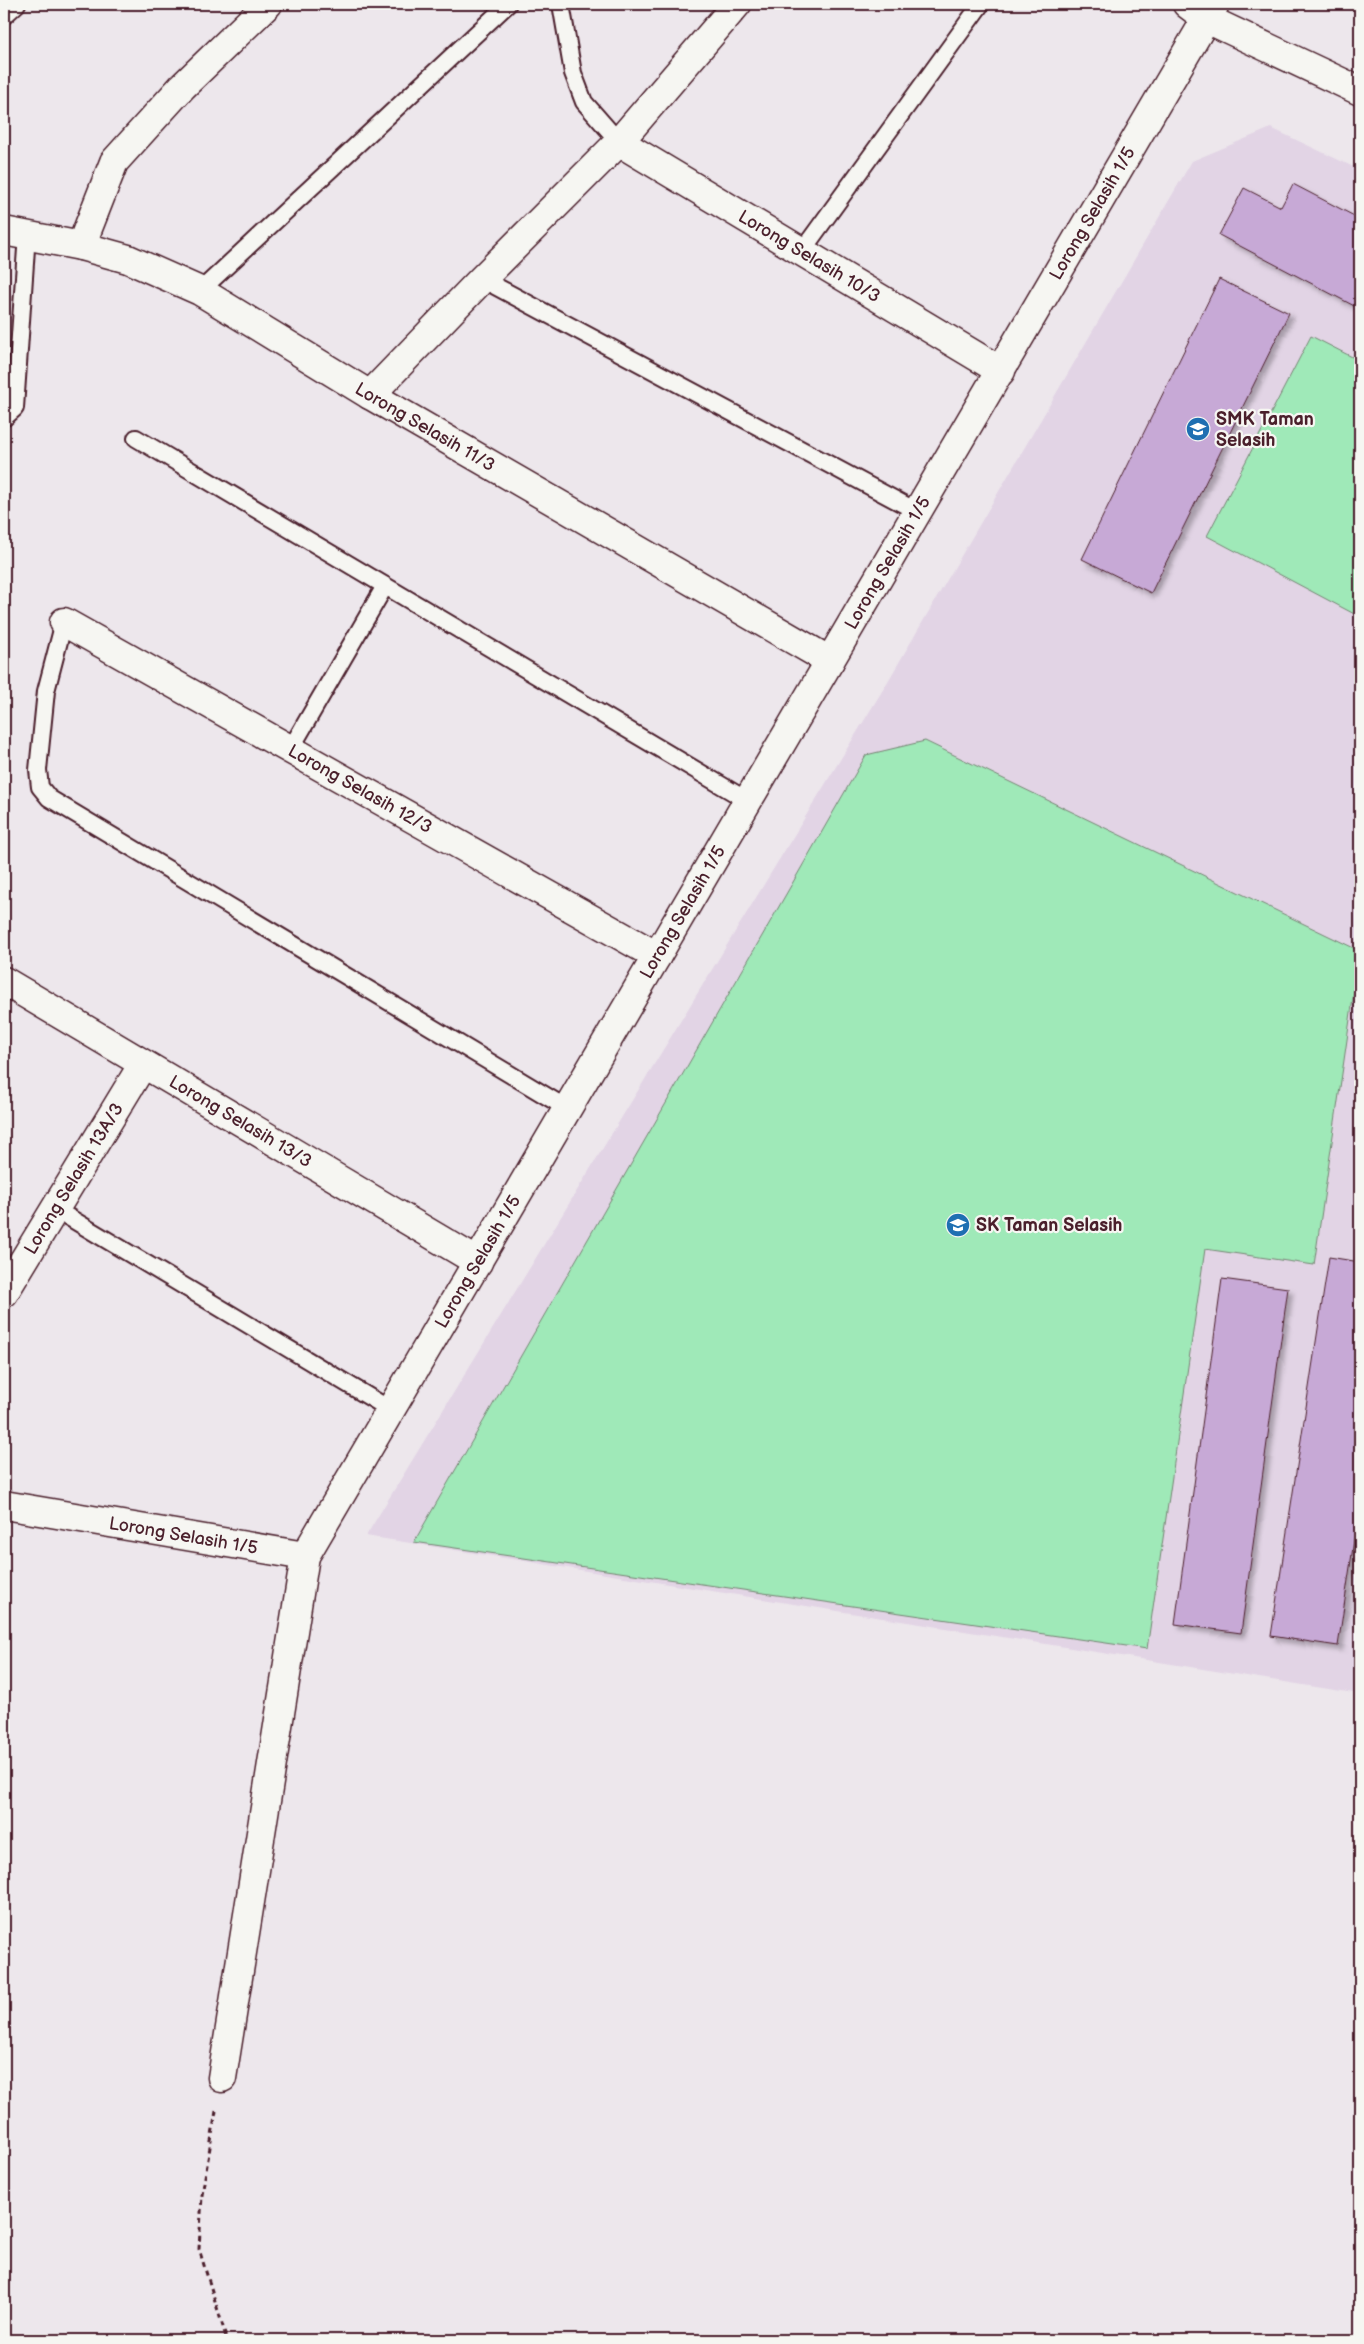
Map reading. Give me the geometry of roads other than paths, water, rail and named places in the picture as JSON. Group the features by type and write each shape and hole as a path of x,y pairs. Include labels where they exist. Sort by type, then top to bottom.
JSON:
{"street":[{"path":"81,246 114,162 182,88 268,4"},
{"path":"370,395 482,279 619,142 737,4"},
{"path":"1203,9 1360,91"},
{"name":"Lorong Selasih 1/5","path":"4,1505 305,1556 1001,371 1203,9"},
{"name":"Lorong Selasih 10/3","path":"619,142 1001,371"},
{"name":"Lorong Selasih 11/3","path":"15,232 81,246 128,259 200,291 370,395 830,661"},
{"name":"Lorong Selasih 12/3","path":"64,622 657,956"},
{"name":"Lorong Selasih 13/3","path":"4,981 478,1262"},
{"name":"Lorong Selasih 13A/3","path":"4,1293 143,1064"},
{"path":"222,2078 305,1556"}],"lane":[{"path":"4,16 17,4"},
{"path":"200,291 508,4"},
{"path":"561,4 572,73 584,102 619,142"},
{"path":"802,252 981,4"},
{"path":"4,418 16,408 15,232"},
{"path":"482,279 918,512"},
{"path":"136,438 748,801"},
{"path":"290,750 385,586"},
{"path":"64,622 46,691 38,770 40,787 49,798 568,1109"},
{"path":"55,1209 391,1410"}],"place":[{"name":"SMK Taman Selasih","path":"1198,429"},
{"name":"SK Taman Selasih","path":"958,1225"}]}
